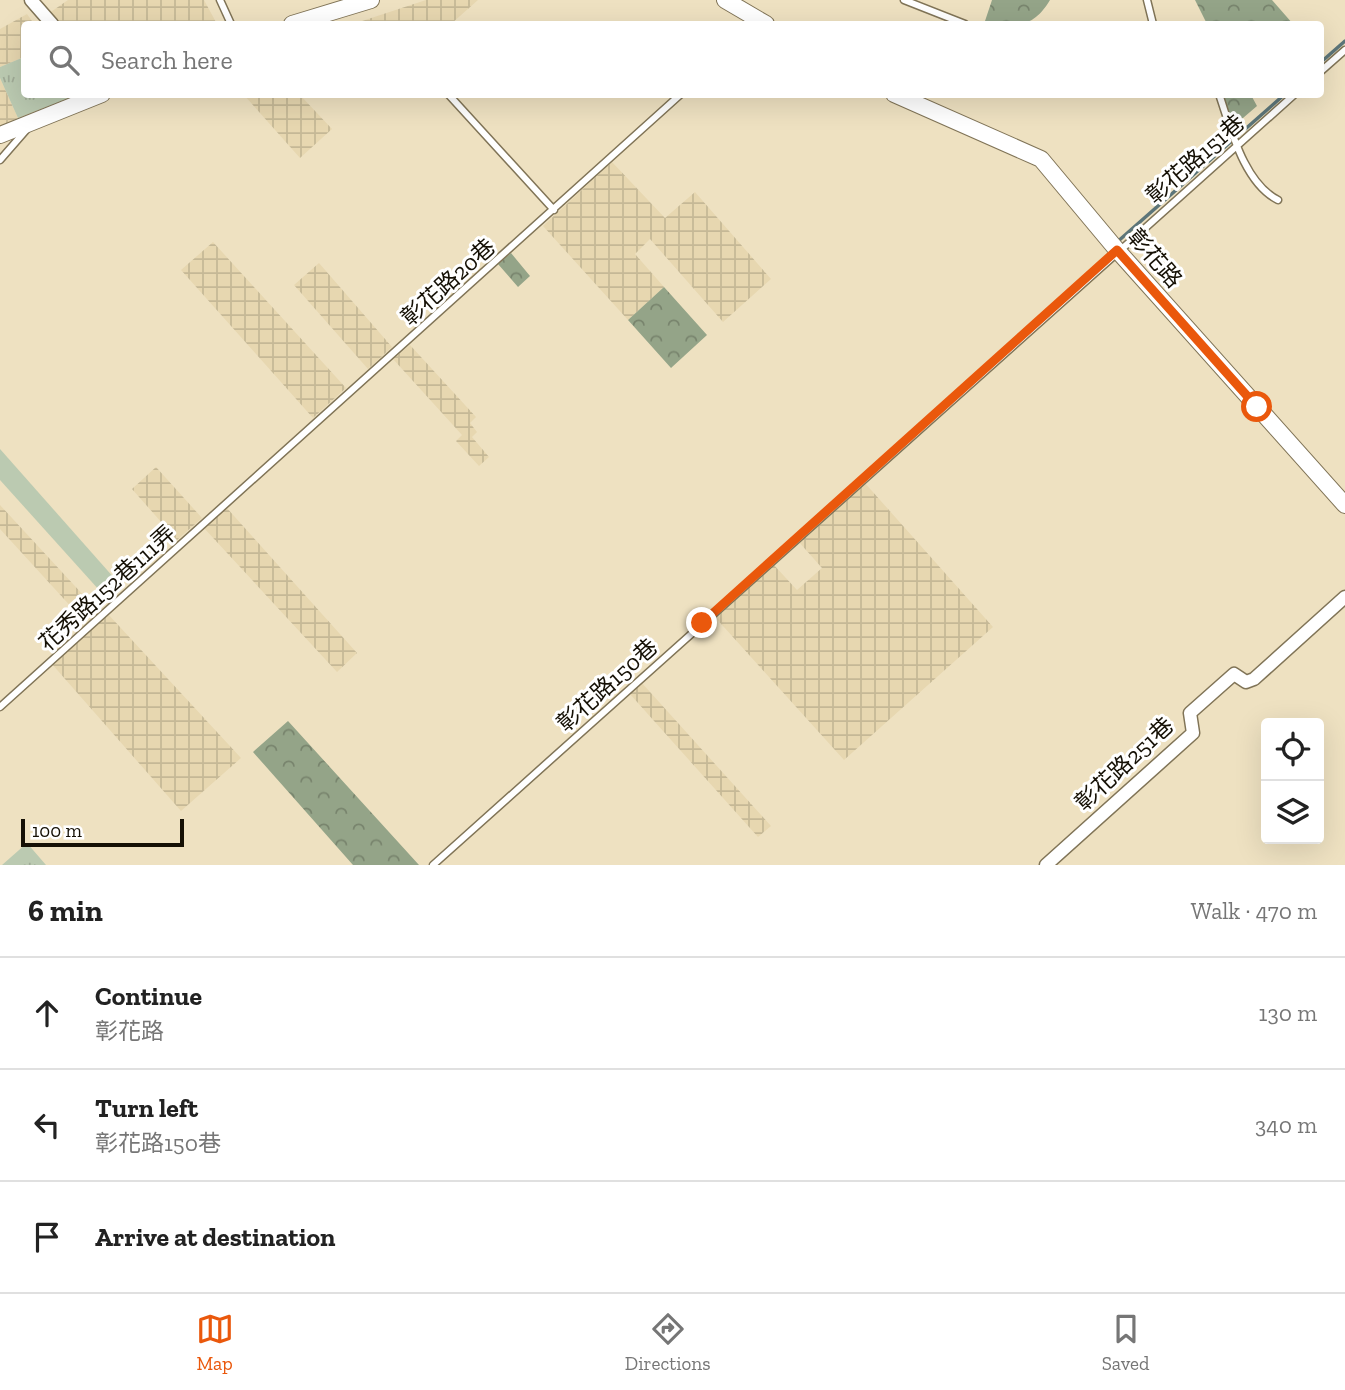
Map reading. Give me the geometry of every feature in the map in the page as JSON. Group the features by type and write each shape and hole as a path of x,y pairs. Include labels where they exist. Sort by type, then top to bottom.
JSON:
{"street":[{"path":"31,0 49,21"},
{"path":"302,21 371,0"},
{"path":"725,0 757,21"},
{"path":"0,135 89,98"},
{"name":"彰花路","path":"903,98 1041,159 1117,250 1345,505"},
{"name":"彰花路251巷","path":"1046,865 1193,733 1190,713 1225,679 1234,674 1246,682 1254,679 1345,597"}],"lane":[{"path":"220,0 230,21"},
{"path":"904,0 957,21"},
{"path":"1147,0 1150,21"},
{"path":"1324,69 1345,50"},
{"path":"452,98 554,210"},
{"name":"彰花路20巷","path":"238,495 677,98"},
{"path":"1220,98 1237,146 1263,193 1278,200"},
{"name":"彰花路151巷","path":"1117,250 1291,98"},
{"path":"0,160 32,122"},
{"name":"彰花路150巷","path":"433,865 1117,250"},
{"name":"花秀路152巷111弄","path":"0,707 238,495"}],"shaded area":[{"path":"68,0 204,0 215,21 48,21 45,16"},
{"path":"426,0 478,0 454,21 362,21"},
{"path":"27,14 32,21 21,21 21,58 0,67 0,29"},
{"path":"0,78 18,118 0,126"},
{"path":"247,98 303,98 332,129 300,158"},
{"path":"612,162 665,218 695,192 771,279 723,322 650,239 635,254 664,287 628,320 543,226"},
{"path":"213,242 346,388 313,418 181,270"},
{"path":"319,263 392,347 368,369 294,285"},
{"path":"410,345 476,417 470,423 477,432 472,437 489,457 479,466 456,441 462,435 393,359"},
{"path":"156,467 202,518 177,540 132,489"},
{"path":"864,482 993,627 844,760 714,616 773,564 797,590 822,568 798,541"},
{"path":"0,505 98,611 85,622 0,529"},
{"path":"226,507 357,653 337,672 203,527"},
{"path":"107,613 241,758 181,811 51,663"},
{"path":"641,682 771,826 758,837 629,693"}],"green space":[{"path":"992,0 1050,0 1037,17 1030,21 985,21"},
{"path":"1195,0 1272,0 1290,21 1206,21"},
{"path":"21,58 21,98 69,98 18,118 0,78 0,67"},
{"path":"1216,98 1253,98 1257,106 1229,130"},
{"path":"511,253 530,276 518,287 498,264"},
{"path":"664,287 707,335 671,368 628,320"},
{"path":"0,449 123,588 109,601 0,480"},
{"path":"288,721 419,865 353,865 253,752"},
{"path":"27,843 46,865 2,865"}],"waterway":[{"path":"1324,59 1345,41"},
{"path":"1116,243 1280,98"}],"route":[{"path":"702,623 1117,250 1257,407"}]}
